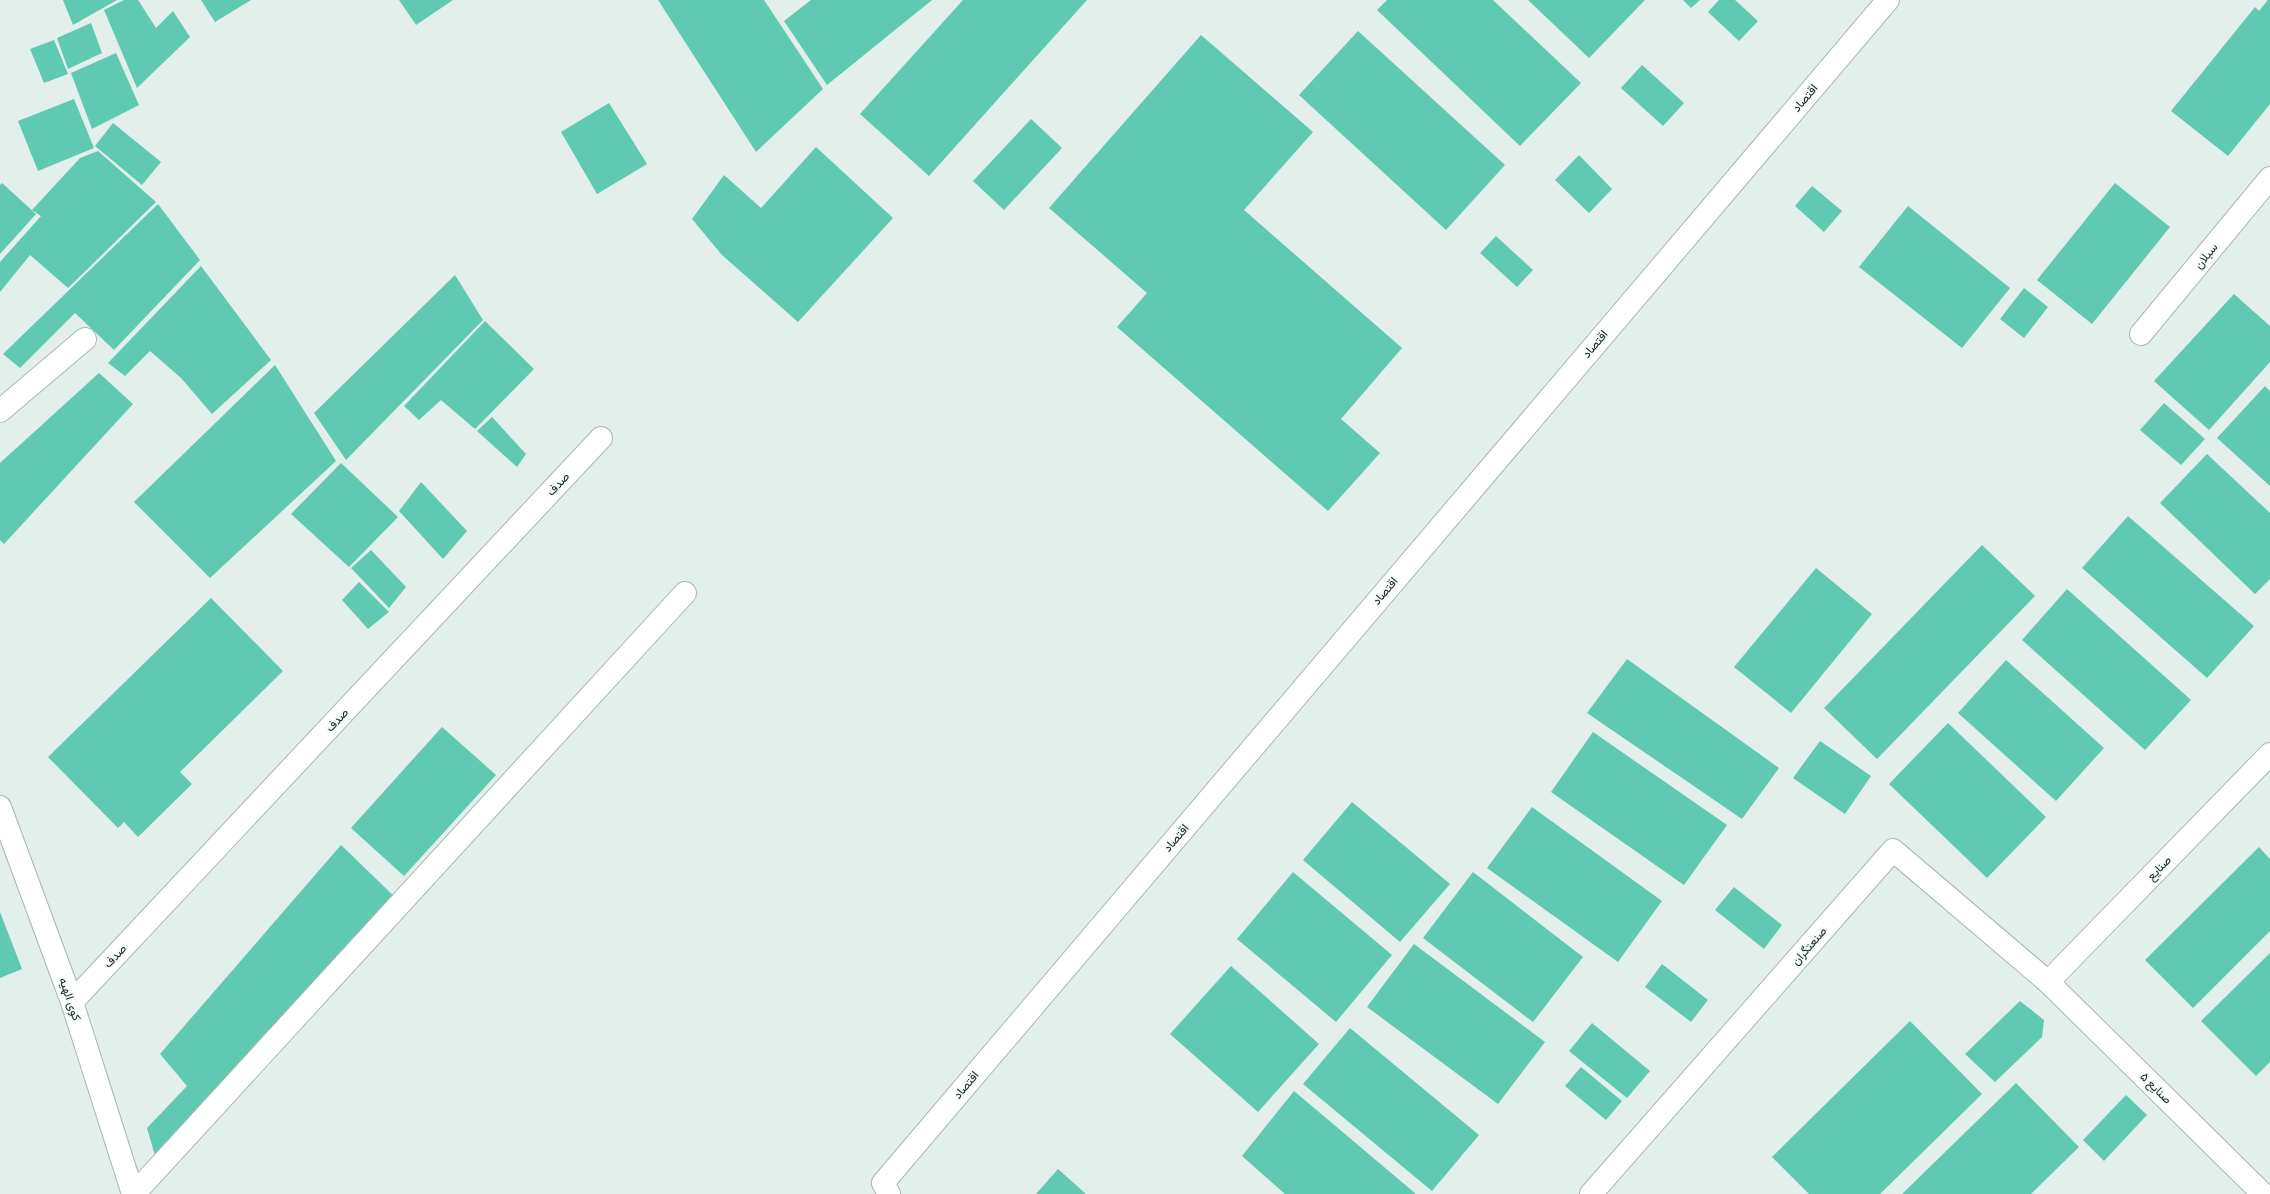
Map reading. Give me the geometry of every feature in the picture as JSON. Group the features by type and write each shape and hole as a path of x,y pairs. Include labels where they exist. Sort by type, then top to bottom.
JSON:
{"street":[{"name":"اقتصاد","path":"886,1188 1888,0"},
{"name":"سبلان","path":"2141,334 2270,178"},
{"path":"0,412 85,339"},
{"name":"صدف","path":"72,1002 601,438"},
{"path":"133,1194 685,593"},
{"name":"صنایع","path":"2048,982 2270,754"},
{"name":"کوی الهیه","path":"0,807 72,1002 133,1194"},
{"name":"صنعتگران","path":"1591,1194 1893,850 2048,982"},
{"name":"صنایع ۵","path":"2048,982 2263,1194"}],"building":[{"path":"63,0 117,0 73,25"},
{"path":"124,0 138,0 156,28 173,11 190,37 137,88 104,10"},
{"path":"201,0 251,0 215,22"},
{"path":"399,0 453,0 416,25"},
{"path":"658,0 764,0 823,89 756,152"},
{"path":"811,0 932,0 827,85 784,21"},
{"path":"963,0 1087,0 929,176 860,114"},
{"path":"1387,0 1493,0 1581,83 1520,146 1377,10"},
{"path":"1528,0 1645,0 1589,58"},
{"path":"1683,0 1700,0 1691,8"},
{"path":"1719,0 1735,0 1758,21 1739,41 1708,12"},
{"path":"2268,0 2270,0 2270,104 2228,156 2171,111 2255,7 2259,11"},
{"path":"91,23 102,53 68,69 57,38"},
{"path":"1358,31 1505,165 1446,230 1299,95"},
{"path":"1201,35 1313,132 1244,210 1402,348 1341,419 1380,453 1328,511 1117,327 1147,293 1049,208"},
{"path":"54,40 68,74 44,83 30,49"},
{"path":"116,53 139,105 92,129 71,73"},
{"path":"1642,65 1684,103 1663,126 1621,88"},
{"path":"74,99 94,148 38,171 18,121"},
{"path":"609,103 647,164 597,194 561,132"},
{"path":"1031,119 1062,148 1004,210 973,181"},
{"path":"113,123 161,162 142,185 95,146"},
{"path":"816,147 893,218 798,322 722,255 692,219 724,175 761,208"},
{"path":"98,151 156,202 68,288 30,255 0,292 0,262 41,216 32,210 80,158"},
{"path":"1579,155 1612,189 1589,213 1555,180"},
{"path":"2,183 36,214 0,254 0,185"},
{"path":"2115,183 2170,227 2092,324 2037,280"},
{"path":"1812,186 1842,211 1824,232 1795,206"},
{"path":"158,204 200,260 114,350 75,313 20,368 3,354"},
{"path":"1908,206 2010,288 1962,348 1859,267"},
{"path":"1496,236 1533,270 1517,287 1480,253"},
{"path":"201,266 271,360 212,414 181,378 150,351 125,376 108,363"},
{"path":"455,275 483,320 346,460 314,413"},
{"path":"2024,288 2048,307 2024,338 2000,319"},
{"path":"2234,294 2270,326 2270,362 2209,430 2154,381"},
{"path":"485,321 534,369 475,429 441,400 419,420 404,406"},
{"path":"275,365 336,461 210,578 134,502"},
{"path":"99,373 133,404 4,544 0,540 0,463"},
{"path":"2265,386 2270,391 2270,486 2217,438"},
{"path":"2164,403 2205,439 2181,465 2140,430"},
{"path":"492,417 526,454 517,467 477,431"},
{"path":"2207,454 2270,513 2270,579 2255,594 2160,503"},
{"path":"341,463 398,517 349,567 291,514"},
{"path":"421,482 467,531 443,559 399,511"},
{"path":"2128,516 2254,626 2207,678 2082,568"},
{"path":"1982,545 2035,596 1877,759 1824,708"},
{"path":"371,550 406,587 389,608 351,568"},
{"path":"1816,568 1872,614 1791,713 1734,667"},
{"path":"359,582 389,612 368,629 342,600"},
{"path":"2067,589 2191,700 2145,750 2022,640"},
{"path":"211,598 283,671 180,772 192,784 138,837 124,822 118,828 48,757"},
{"path":"1627,659 1779,768 1742,819 1587,713"},
{"path":"2006,660 2104,748 2056,801 1958,713"},
{"path":"1948,723 2046,817 1987,878 1889,784"},
{"path":"442,727 496,775 404,876 351,828"},
{"path":"1593,732 1727,825 1684,885 1551,792"},
{"path":"1820,741 1871,776 1845,814 1793,778"},
{"path":"1352,802 1450,884 1400,942 1303,860"},
{"path":"1532,807 1662,901 1618,962 1487,868"},
{"path":"341,845 398,900 158,1166 147,1128 187,1086 160,1054"},
{"path":"2259,847 2270,859 2270,931 2193,1008 2145,960"},
{"path":"1293,872 1392,955 1336,1022 1237,939"},
{"path":"1473,872 1583,957 1533,1022 1423,938"},
{"path":"1734,887 1782,925 1764,949 1715,910"},
{"path":"0,912 22,969 0,978"},
{"path":"1414,944 1545,1042 1498,1104 1367,1007"},
{"path":"2270,953 2270,1062 2256,1076 2201,1021"},
{"path":"1662,964 1708,1000 1691,1022 1645,987"},
{"path":"1231,966 1319,1044 1258,1112 1170,1034"},
{"path":"2020,1001 2044,1020 2042,1037 1995,1082 1965,1054"},
{"path":"1910,1021 1982,1094 1880,1194 1809,1194 1772,1157"},
{"path":"1592,1023 1650,1071 1627,1098 1569,1051"},
{"path":"1350,1028 1479,1135 1432,1191 1303,1084"},
{"path":"1581,1067 1622,1101 1606,1120 1565,1086"},
{"path":"2016,1083 2079,1147 2031,1194 1902,1194"},
{"path":"1294,1091 1416,1194 1285,1194 1242,1156"},
{"path":"2126,1095 2147,1115 2104,1161 2083,1140"},
{"path":"1058,1169 1086,1194 1036,1194"}]}
